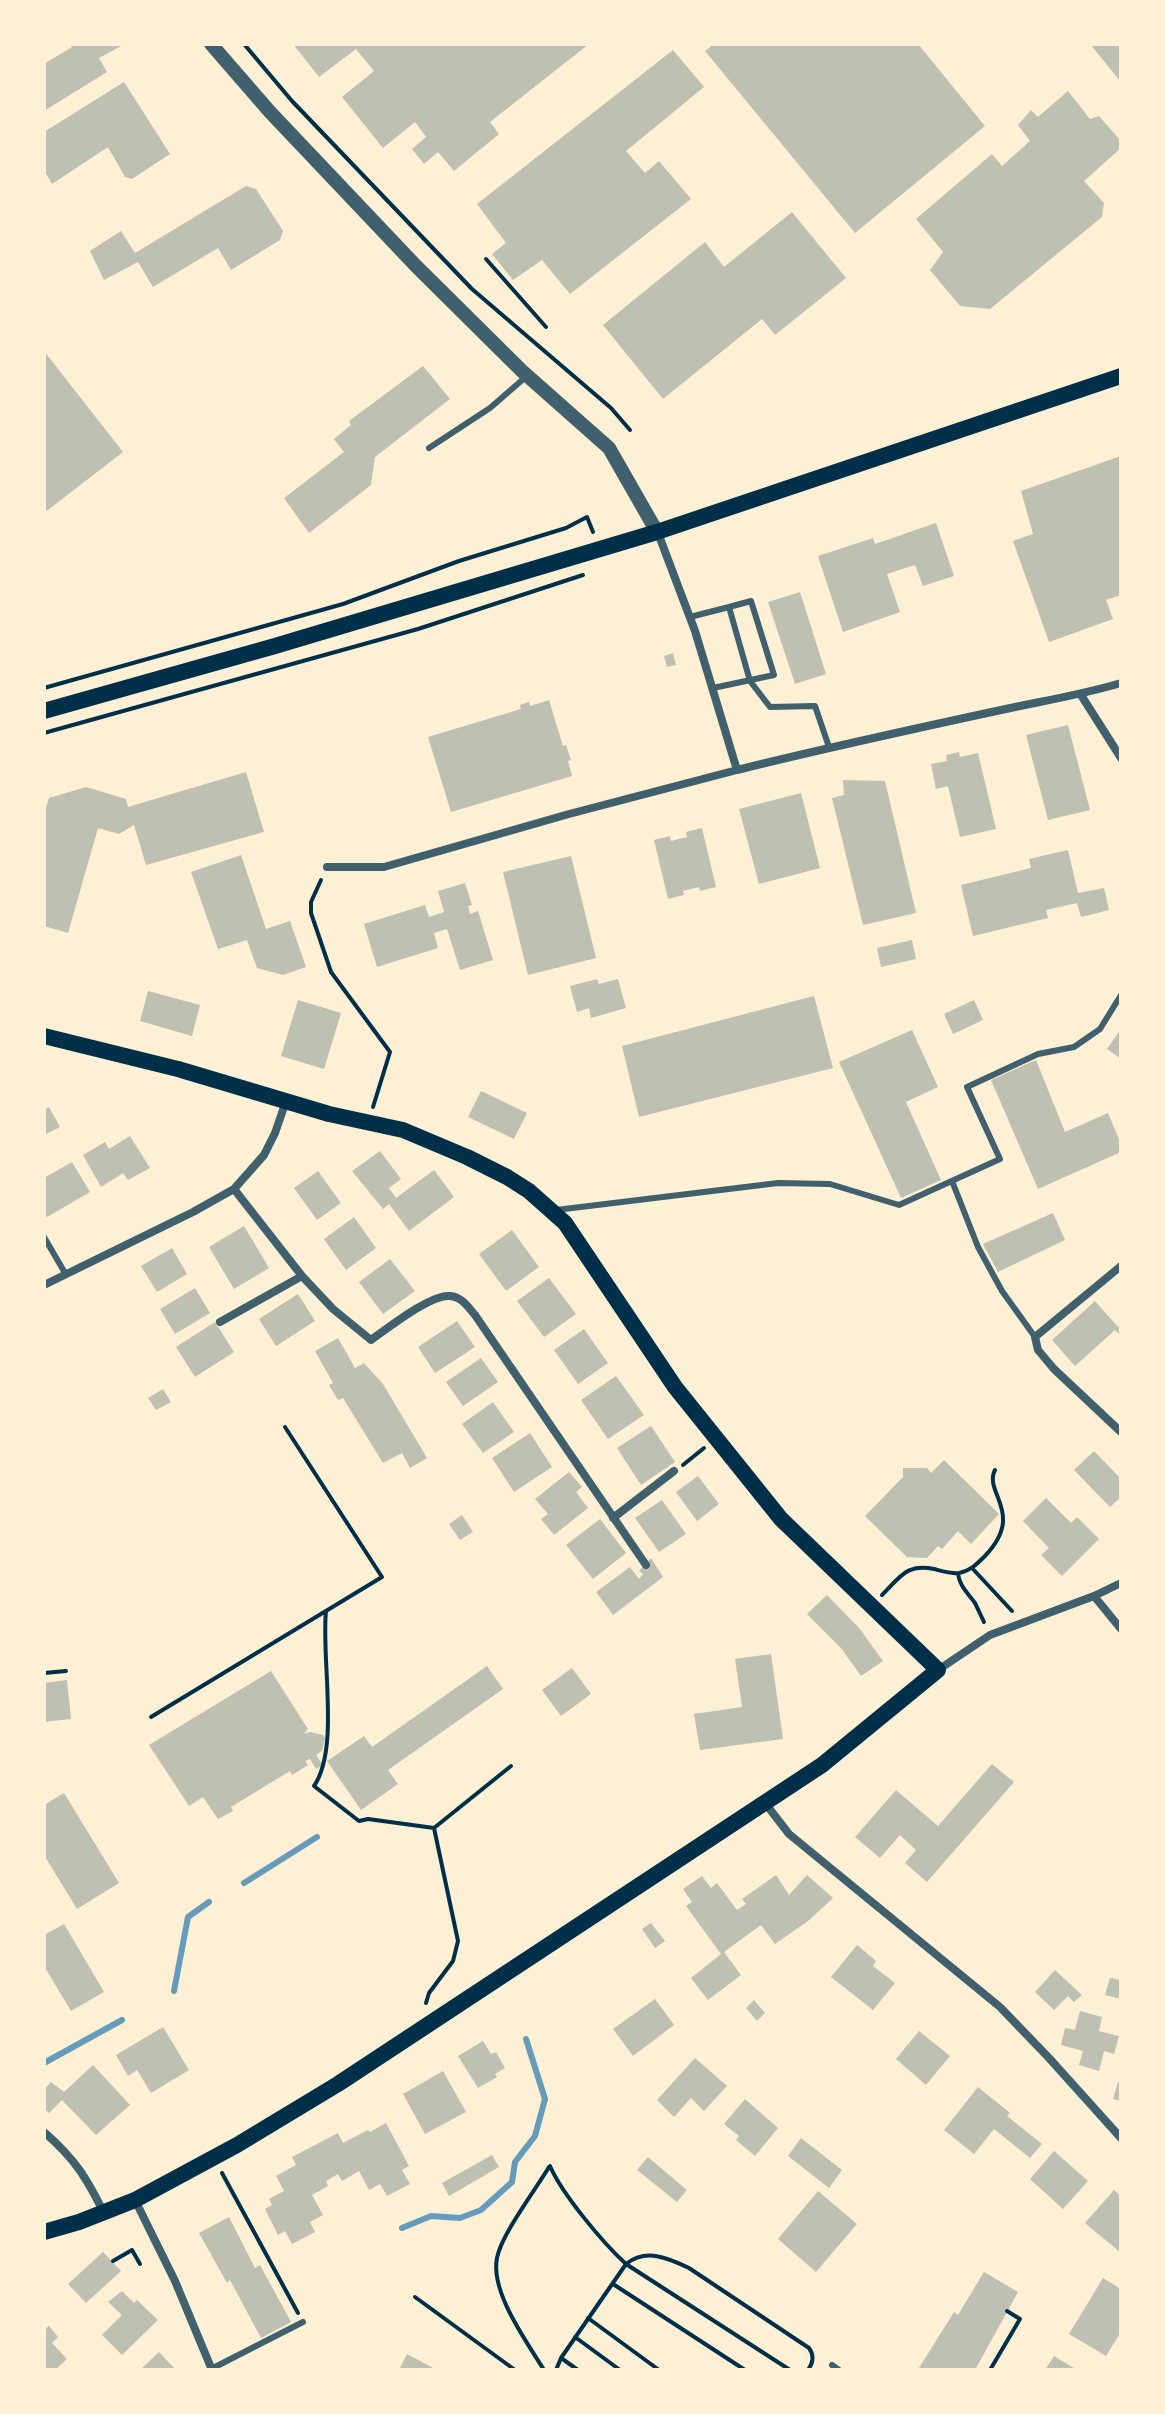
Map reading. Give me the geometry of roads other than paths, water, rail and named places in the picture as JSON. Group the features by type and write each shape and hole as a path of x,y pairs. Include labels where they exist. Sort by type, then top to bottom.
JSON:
{"main road":[{"path":"44,711 657,532 1121,376"},
{"path":"44,1036 178,1069 329,1114 403,1130 507,1177 565,1223 675,1387 781,1519 938,1670 822,1765 432,2024 258,2133 135,2200 44,2232"}],"street":[{"path":"211,44 357,206 528,375 609,448 657,532 690,617 737,770"},
{"path":"327,867 384,867 514,829 829,747 1040,701 1081,695 1121,683"},
{"path":"1081,695 1121,758"},
{"path":"44,1285 234,1189 264,1155 286,1101"},
{"path":"234,1189 302,1276 333,1309 371,1340 430,1302 448,1295 462,1300 646,1565"},
{"path":"1121,1266 1035,1337 1038,1350 1054,1369 1121,1432"},
{"path":"220,1322 302,1276"},
{"path":"613,1518 674,1471"},
{"path":"938,1670 990,1635 1121,1583"},
{"path":"1094,1596 1121,1629"},
{"path":"764,1803 789,1834 1000,2007 1121,2138"},
{"path":"44,2132 70,2155 82,2171 104,2213"},
{"path":"135,2200 175,2281 211,2370"}],"lane":[{"path":"429,448 490,408 528,375"},
{"path":"690,617 751,601 774,675 713,688"},
{"path":"729,607 750,681 770,707 815,706 829,747"},
{"path":"552,1210 778,1183 830,1184 899,1205 1000,1159 967,1087 1038,1054 1074,1047 1100,1029 1121,995"},
{"path":"952,1181 978,1247 1002,1291 1035,1337"},
{"path":"44,1237 65,1273"},
{"path":"211,2370 303,2322"},
{"path":"832,2365 839,2370"}],"waterway":[{"path":"244,1883 317,1837"},
{"path":"174,1991 188,1917 209,1902"},
{"path":"44,2063 122,2020"},
{"path":"402,2228 431,2216 460,2218 481,2210 512,2182 515,2162 535,2136 545,2099 526,2039"}]}
